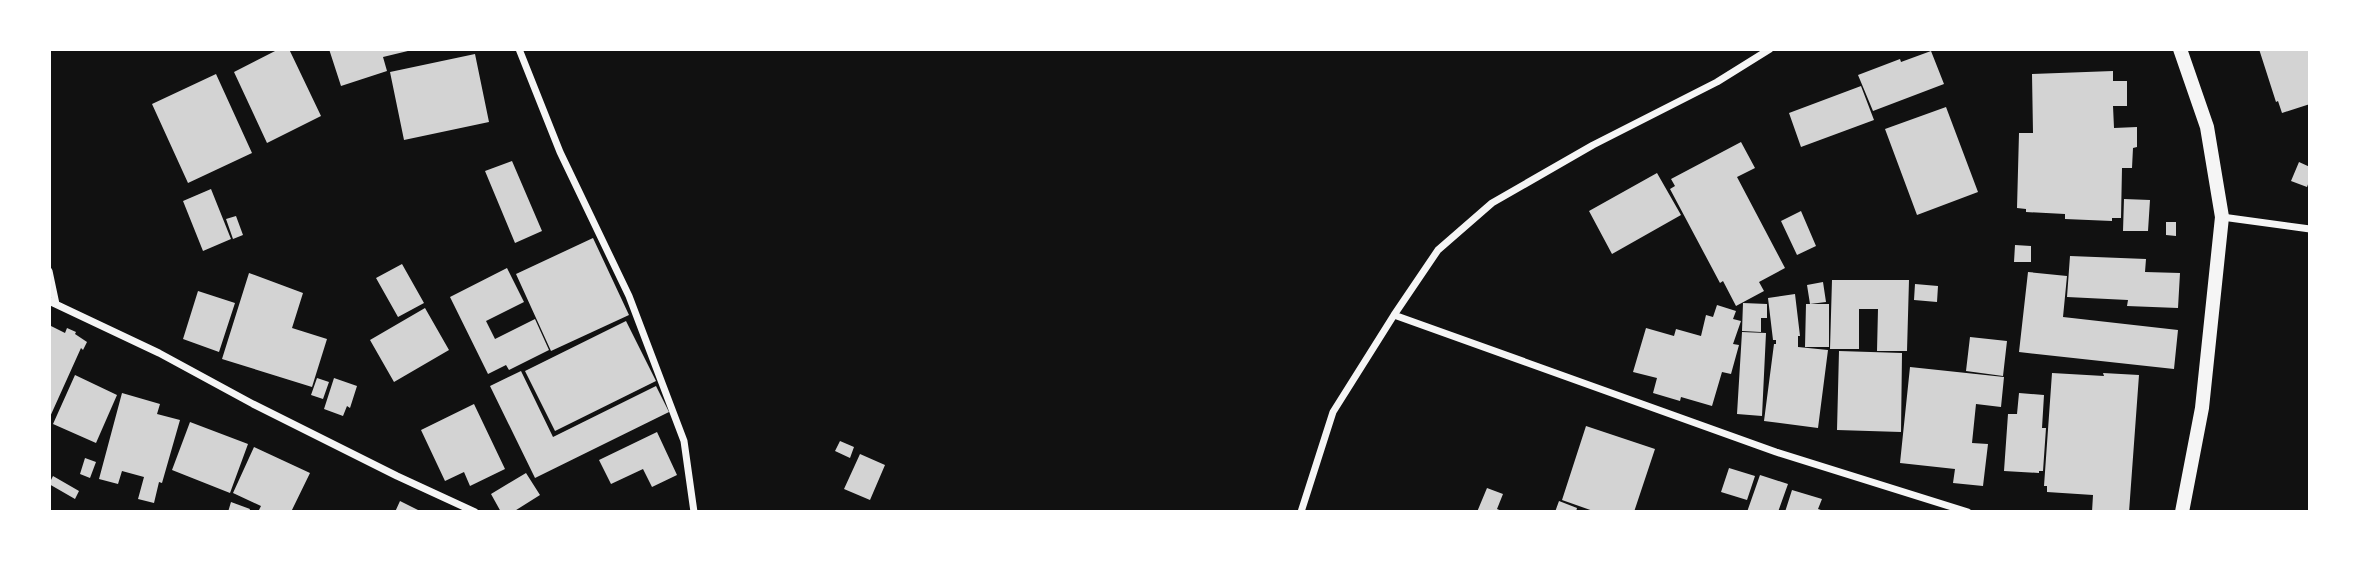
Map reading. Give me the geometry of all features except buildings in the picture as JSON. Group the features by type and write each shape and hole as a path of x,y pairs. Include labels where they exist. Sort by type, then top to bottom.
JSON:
{"main road":[{"path":"2180,49 2207,127 2222,217 2202,408 2182,512"}],"street":[{"path":"519,49 560,152 629,296 684,441 695,512"},
{"path":"1301,512 1333,412 1438,250 1492,203 1593,145 1717,82 1770,49"},
{"path":"2222,217 2310,229"},
{"path":"49,271 52,302 159,353 363,459 475,512"},
{"path":"1394,315 1776,452 1968,512"}]}
